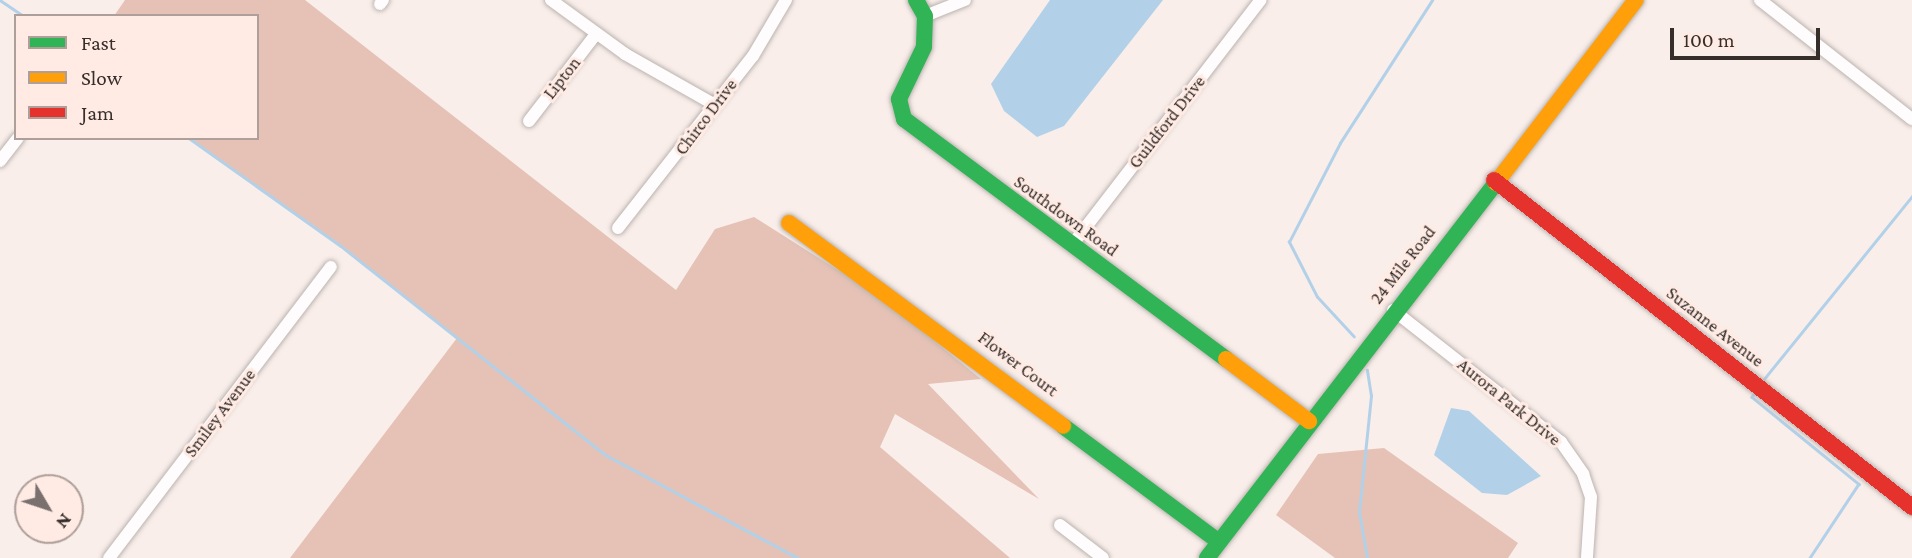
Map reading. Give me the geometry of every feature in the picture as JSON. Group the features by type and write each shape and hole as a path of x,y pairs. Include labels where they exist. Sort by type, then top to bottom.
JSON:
{"street":[{"path":"551,0 596,34 715,105"},
{"name":"Chirco Drive","path":"618,228 715,105 786,0"},
{"path":"916,0 925,16 965,0"},
{"name":"Guildford Drive","path":"1072,244 1261,0"},
{"name":"24 Mile Road","path":"1207,558 1393,310 1636,0"},
{"path":"1760,0 1912,119"},
{"name":"Southdown Road","path":"925,16 923,54 902,91 899,113 1309,421"},
{"name":"Lipton","path":"529,121 596,34"},
{"path":"0,161 16,140"},
{"name":"Suzanne Avenue","path":"1494,180 1912,507"},
{"name":"Flower Court","path":"789,223 1219,542"},
{"name":"Smiley Avenue","path":"109,558 331,267"},
{"name":"Aurora Park Drive","path":"1393,310 1561,442 1583,474 1591,497 1587,558"},
{"path":"1060,526 1103,558"}],"shaded area":[{"path":"125,0 305,0 676,290 715,229 754,217 879,296 981,379 928,384 1039,499 895,414 880,447 1010,558 290,558 457,338 341,246 192,140 259,140 259,14 115,14"},
{"path":"1384,448 1518,543 1508,558 1335,558 1276,515 1318,454"}],"water":[{"path":"1050,0 1163,0 1064,126 1037,137 1004,111 991,84"},
{"path":"1451,408 1469,411 1541,476 1507,495 1482,493 1434,455"}],"waterway":[{"path":"0,0 21,14"},
{"path":"1354,337 1317,297 1289,242 1340,143 1432,0"},
{"path":"192,140 341,246 604,454 798,558"},
{"path":"1764,379 1912,196"},
{"path":"1367,370 1371,396 1359,512 1367,558"},
{"path":"1755,393 1752,397 1859,484 1810,558"}],"traffic: fast":[{"path":"916,0 925,16 924,47 899,99 904,119 1226,359"},
{"path":"1207,558 1496,183"},
{"path":"1063,426 1219,542"}],"traffic: slow":[{"path":"1496,183 1636,0"},
{"path":"789,223 1063,426"},
{"path":"1226,359 1309,421"}],"traffic: jam":[{"path":"1494,180 1912,507"}]}
